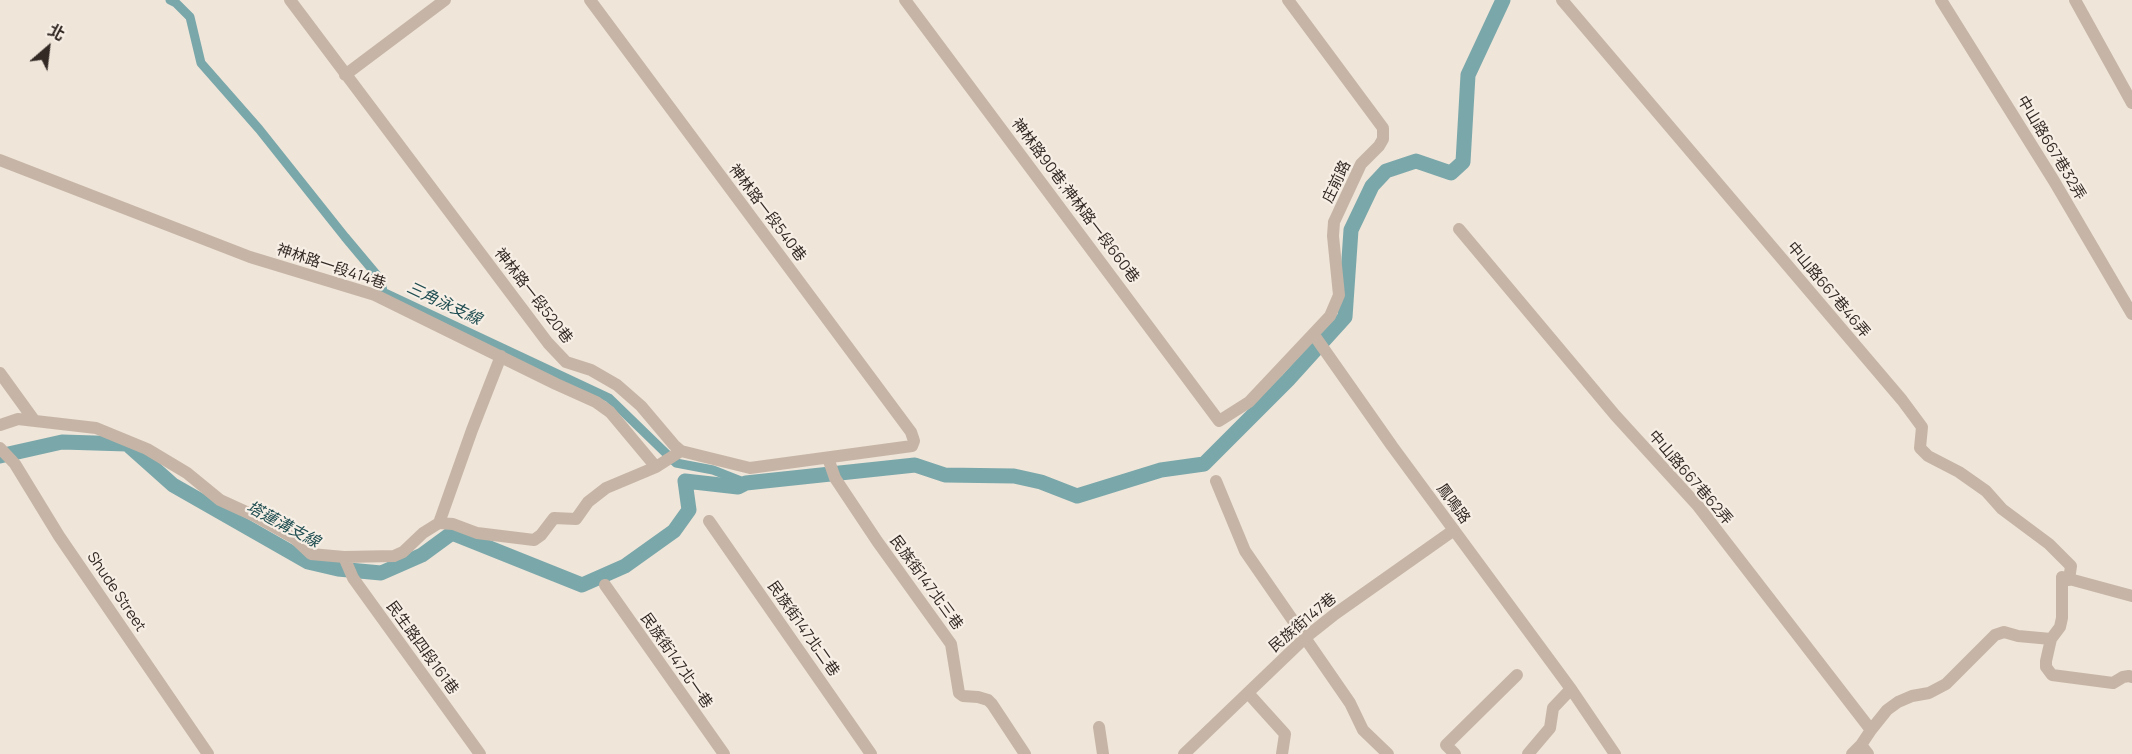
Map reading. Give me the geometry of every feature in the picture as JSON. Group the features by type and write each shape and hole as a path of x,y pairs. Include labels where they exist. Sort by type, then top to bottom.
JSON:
{"street":[{"name":"神林路一段520巷","path":"290,0 548,343 566,362 591,370 617,385 641,406 681,451"},
{"path":"345,75 445,0"},
{"name":"神林路一段540巷","path":"590,0 911,432 914,441 912,446 828,458"},
{"name":"神林路90巷;神林路一段660巷","path":"905,0 1219,421"},
{"name":"庄前路","path":"1219,421 1249,402 1330,316 1339,296 1333,236 1334,222 1360,164 1383,139 1383,128 1288,0"},
{"name":"中山路667巷46弄","path":"1562,0 1902,400 1922,427 1920,448 1928,456 1959,472 1986,492 2002,509 2049,544 2071,566 2066,579"},
{"name":"中山路667巷32弄","path":"1941,0 2054,181 2132,314"},
{"path":"2075,0 2132,103"},
{"name":"神林路一段414巷","path":"0,160 250,256 375,295 596,402 610,412 656,467"},
{"name":"中山路667巷62弄","path":"1459,229 1615,415 1698,506 1871,730"},
{"name":"鳳鳴路","path":"1314,335 1571,689 1615,754"},
{"path":"440,523 472,430 501,356"},
{"path":"0,373 34,420"},
{"path":"0,425 18,419 96,428 147,449 187,473 220,500 294,538 310,554 344,557 394,556 404,552 423,533 440,523 453,524 477,533 534,540 541,535 554,518 576,519 588,502 606,488 656,467 681,451 750,468 828,458"},
{"name":"Shude Street","path":"0,448 15,464 59,536 208,754"},
{"name":"民族街147北三巷","path":"828,458 835,478 951,644 959,693 963,696 978,697 992,704 1025,754"},
{"path":"1216,481 1245,551 1350,703 1363,730 1388,754"},
{"name":"民族街147北二巷","path":"709,521 871,754"},
{"name":"民族街147巷","path":"1184,754 1306,638 1335,614 1454,530"},
{"name":"民生路四段161巷","path":"344,557 353,578 480,754"},
{"path":"2132,596 2066,579 2060,627 2051,639 2046,661 2046,667 2052,675 2113,683 2123,677 2132,677"},
{"name":"民族街147北一巷","path":"605,585 724,754"},
{"path":"1860,751 1871,730 1887,710 1898,702 1912,696 1929,693 1946,684 1995,635 2004,632 2018,636 2051,639"},
{"path":"1455,754 1446,745 1517,675"},
{"path":"1528,754 1550,728 1553,708 1571,689"},
{"path":"1248,693 1285,734 1282,754"},
{"path":"1099,727 1103,754"}],"waterway":[{"name":"三角泳支線","path":"170,0 190,17 201,63 259,129 381,280 383,292 609,398 676,463 713,470 746,483"},
{"path":"0,456 62,442 127,444 173,485 308,562 338,569 381,573 422,555 452,533 582,585 625,566 674,531 689,510 685,481 738,487 746,483 915,465 945,475 1014,476 1041,482 1077,496 1161,470 1204,464 1288,380 1345,317 1351,230 1372,186 1386,171 1416,161 1451,173 1463,162 1468,75 1503,0"}],"water label":[{"name":"塔蓮溝支線","path":"283,525"}]}
